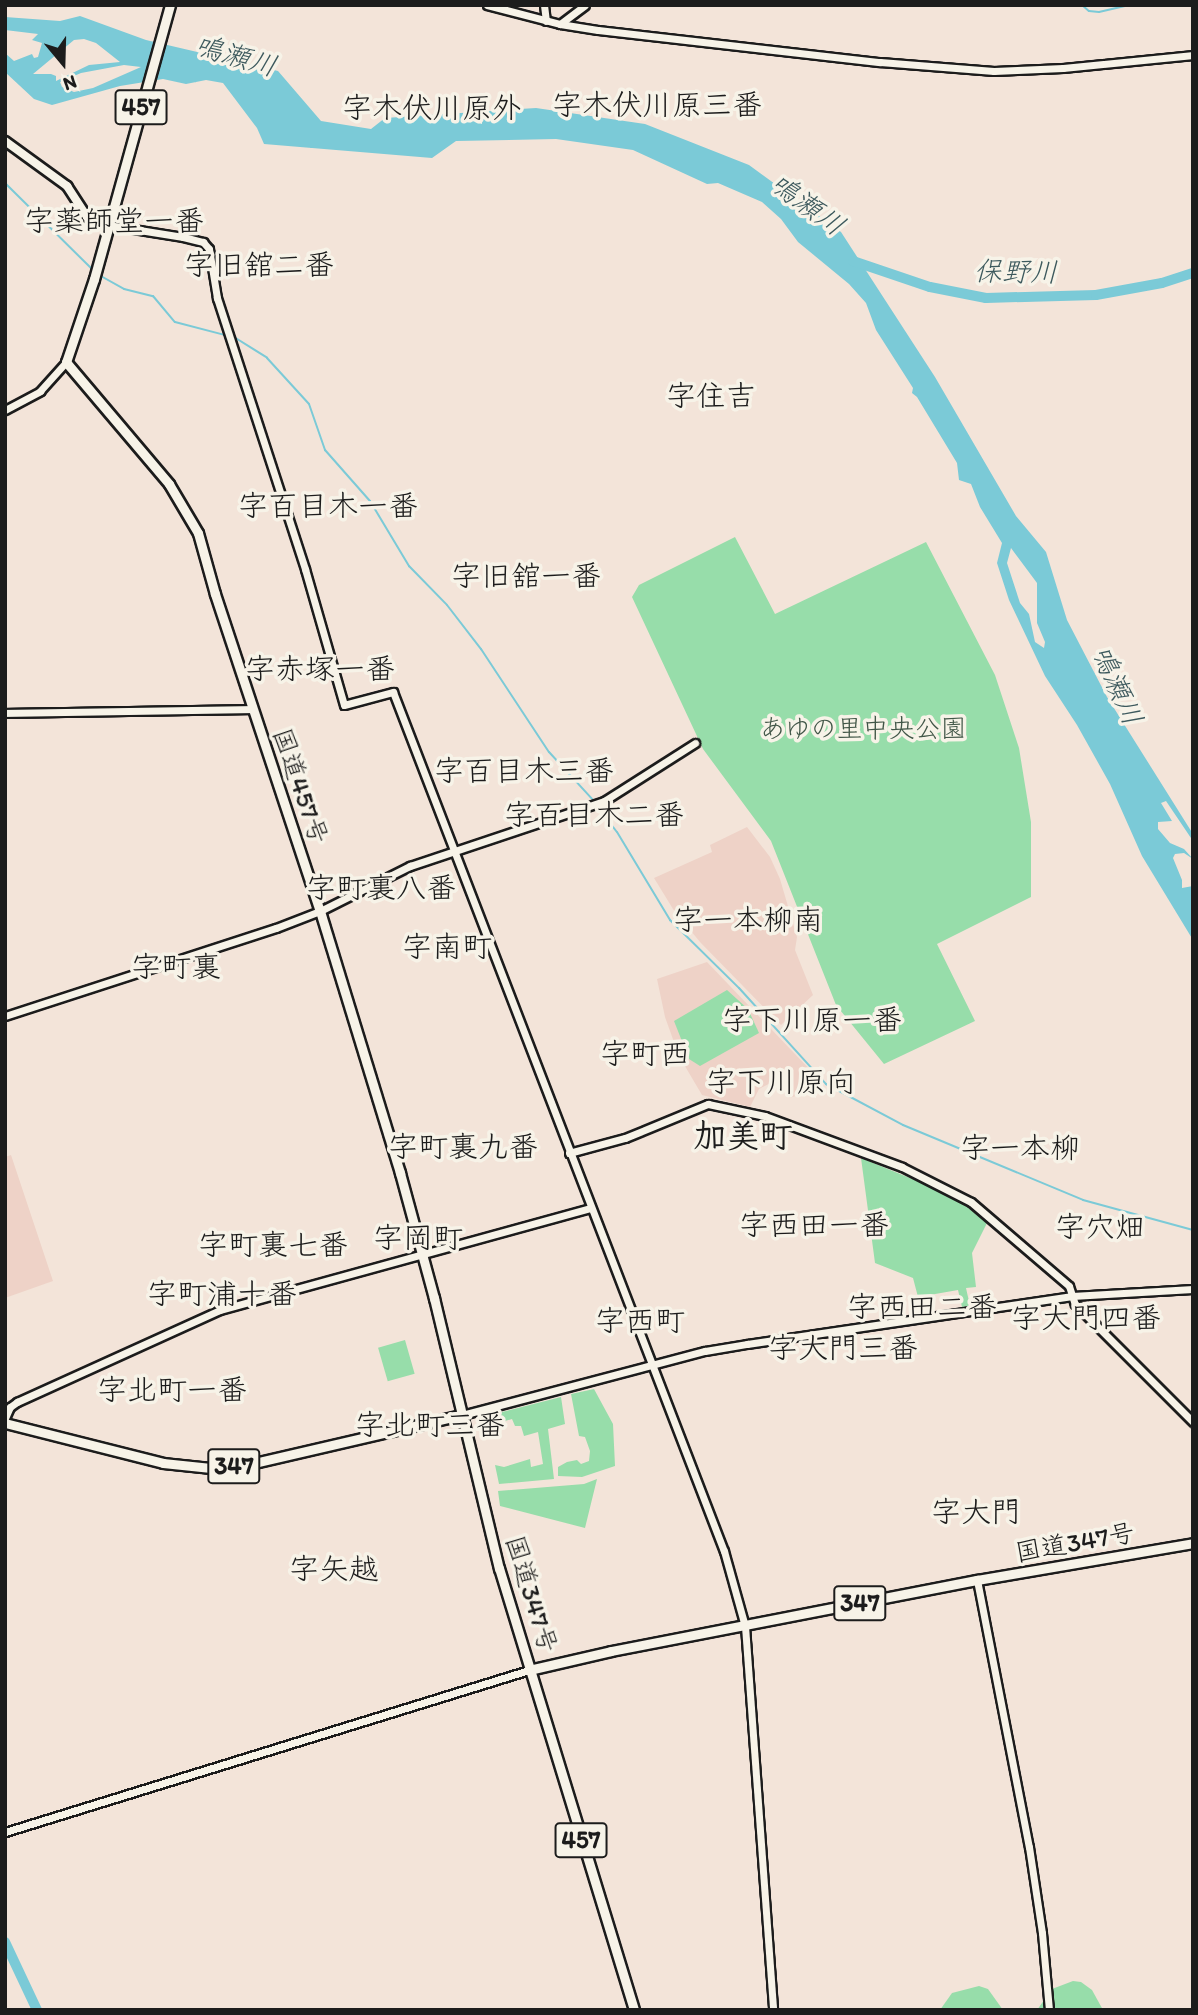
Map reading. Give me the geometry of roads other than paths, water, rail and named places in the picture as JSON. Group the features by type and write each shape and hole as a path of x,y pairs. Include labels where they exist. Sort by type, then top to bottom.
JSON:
{"highway":[{"name":"457","path":"66,362 94,279 170,5"},
{"name":"国道457号","path":"66,362 169,484 198,533 252,709 320,911 400,1173 463,1415"},
{"name":"347","path":"5,1421 163,1463 211,1468 258,1462 463,1415"},
{"name":"国道347号","path":"463,1415 499,1568 529,1670 977,1580 1193,1543"},
{"name":"457","path":"529,1670 634,2010"}],"main road":[{"path":"5,141 67,186 87,217 108,225"}],"street":[{"path":"487,5 560,24 858,59 995,71 1063,68 1193,55"},
{"path":"544,5 546,21"},
{"path":"560,24 585,5"},
{"path":"108,225 203,242 209,249 215,289 328,642 344,705 393,692 723,1551 745,1626 773,2010"},
{"path":"5,410 40,391 66,362"},
{"path":"5,713 252,709"},
{"path":"5,1016 276,928 320,911 395,872 453,850 604,801 695,743"},
{"path":"569,1153 625,1138 708,1104 765,1116 859,1149 960,1195 1069,1286 1075,1304 1193,1422"},
{"path":"5,1421 10,1407 17,1402 220,1310 590,1208"},
{"path":"463,1415 705,1351 1072,1296 1193,1289"},
{"path":"977,1580 1029,1847 1042,1933 1049,2010"},
{"path":"5,1832 529,1670"}],"water":[{"path":"80,16 146,40 278,71 321,121 371,129 385,118 536,108 645,124 749,165 841,232 935,377 1016,516 1046,552 1067,620 1107,697 1193,834 1193,841 1166,801 1161,803 1172,821 1158,822 1158,829 1170,843 1184,849 1193,859 1184,853 1175,854 1173,858 1182,880 1182,888 1193,886 1193,940 1142,856 1110,784 1077,725 1045,676 1009,600 997,563 1002,543 980,507 971,484 959,480 957,463 876,330 866,303 849,284 798,242 781,219 762,202 718,183 707,184 633,150 556,139 456,141 432,158 264,144 257,128 223,83 206,80 186,84 163,79 120,86 52,105 34,99 5,72 5,53 14,61 32,54 34,58 38,57 42,43 32,40 38,34 5,30 5,17 60,21","holes":["84,39 96,43 120,62 89,65 56,81 56,76 51,74 33,74 74,40","124,65 141,67 93,88 74,92 62,87 60,82 81,73","1011,548 1037,583 1037,623 1045,642 1044,648 1035,642 1029,614 1020,603 1007,563"]}],"waterway":[{"path":"1082,5 1089,11 1099,12 1129,5"},
{"path":"5,183 92,269"},
{"name":"保野川","path":"853,261 930,287 986,298 1096,295 1162,283 1193,273"},
{"path":"99,275 124,289 153,296 175,322 225,335"},
{"path":"234,337 267,358 309,404 325,450 370,501 409,566 447,605 481,649 549,752 595,802"},
{"path":"5,709 45,709"},
{"path":"598,807 617,832 670,920 739,988 826,1084 903,1125 1083,1200 1193,1230"},
{"path":"5,1942 37,2010"}],"district":[{"name":"字木伏川原三番","path":"657,105"},
{"name":"字木伏川原外","path":"432,108"},
{"name":"字薬師堂一番","path":"114,221"},
{"name":"字旧舘二番","path":"259,265"},
{"name":"字住吉","path":"711,396"},
{"name":"字百目木一番","path":"328,506"},
{"name":"字旧舘一番","path":"526,576"},
{"name":"字赤塚一番","path":"320,669"},
{"name":"字百目木三番","path":"524,771"},
{"name":"字百目木二番","path":"594,815"},
{"name":"字町裏八番","path":"381,888"},
{"name":"字一本柳南","path":"748,920"},
{"name":"字南町","path":"447,947"},
{"name":"字町裏","path":"176,967"},
{"name":"字下川原一番","path":"812,1020"},
{"name":"字町西","path":"645,1054"},
{"name":"字下川原向","path":"781,1082"},
{"name":"加美町","path":"743,1136"},
{"name":"字町裏九番","path":"463,1147"},
{"name":"字一本柳","path":"1020,1148"},
{"name":"字西田一番","path":"814,1225"},
{"name":"字穴畑","path":"1100,1227"},
{"name":"字岡町","path":"418,1238"},
{"name":"字町裏七番","path":"273,1245"},
{"name":"字町浦十番","path":"222,1294"},
{"name":"字西田二番","path":"922,1307"},
{"name":"字大門四番","path":"1086,1318"},
{"name":"字西町","path":"640,1321"},
{"name":"字大門三番","path":"843,1348"},
{"name":"字北町一番","path":"172,1390"},
{"name":"字北町三番","path":"430,1425"},
{"name":"字大門","path":"976,1512"},
{"name":"字矢越","path":"334,1569"}],"water label":[{"name":"鳴瀬川","path":"236,55"},
{"name":"鳴瀬川","path":"808,204"},
{"name":"鳴瀬川","path":"1118,685"}],"park label":[{"name":"あゆの里中央公園","path":"863,729"}]}
